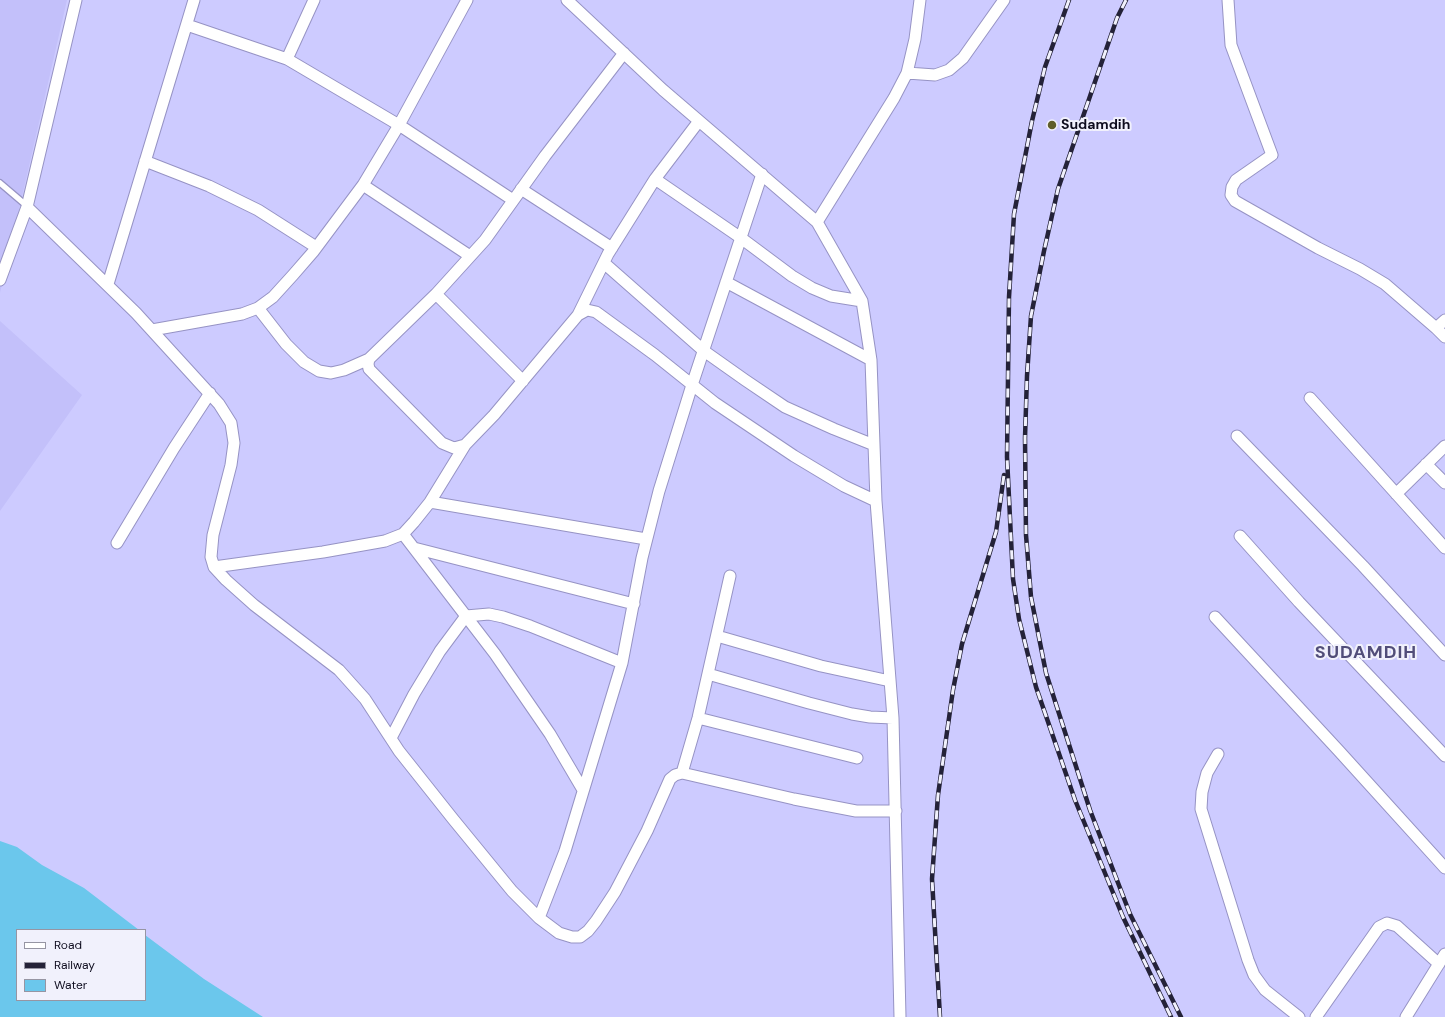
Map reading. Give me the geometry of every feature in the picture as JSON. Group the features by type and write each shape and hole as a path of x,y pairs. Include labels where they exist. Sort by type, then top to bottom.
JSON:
{"street":[{"path":"0,280 27,207 76,0"},
{"path":"108,284 194,0"},
{"path":"287,59 314,0"},
{"path":"152,330 242,314 258,308 273,297 293,276 363,185 399,126 468,0"},
{"path":"568,0 699,121 817,222 862,301 871,360 876,501 893,718 900,1017"},
{"path":"817,222 894,98 907,73 915,39 920,0"},
{"path":"907,73 935,75 949,70 963,58 1004,0"},
{"path":"1228,0 1231,45 1272,154 1236,180 1232,187 1231,195 1235,201 1318,248 1360,269 1384,284 1445,337"},
{"path":"186,25 287,59 399,126 513,200"},
{"path":"258,308 286,344 304,362 319,371 331,373 344,370 369,359 436,294 485,240 544,156 624,53"},
{"path":"214,567 324,552 384,541 403,534 430,502 465,446 494,415 578,315 612,248 655,179 699,121"},
{"path":"145,160 209,186 258,210 316,247"},
{"path":"539,918 565,851 622,663 646,539 659,491 692,385 762,174"},
{"path":"655,179 741,238 792,276 812,288 832,296 862,301"},
{"path":"363,185 470,256"},
{"path":"521,188 612,248"},
{"path":"27,207 108,284 152,330 210,393 231,423 234,443 231,465 213,535 211,557 214,567 254,605 339,670 366,699 399,751 512,892 539,918 559,932 572,937 580,937 588,931 615,892 647,831 670,779 675,774 682,774 856,811 896,810"},
{"path":"604,263 704,351 785,407 874,445"},
{"path":"726,282 871,360"},
{"path":"436,294 523,381"},
{"path":"578,315 587,310 596,312 655,355 715,403 794,456 844,486 876,501"},
{"path":"1436,328 1445,320"},
{"path":"369,359 369,369 442,443 454,448 465,446"},
{"path":"117,543 174,448 210,393"},
{"path":"1310,398 1445,548"},
{"path":"1238,436 1445,654"},
{"path":"1396,494 1445,446"},
{"path":"1426,464 1445,483"},
{"path":"430,502 646,539"},
{"path":"403,534 495,654 550,734 583,790"},
{"path":"1240,536 1299,602 1445,756"},
{"path":"414,548 634,604"},
{"path":"682,774 698,718 730,576"},
{"path":"391,738 414,694 440,652 466,616 489,614 503,617 530,626 622,663"},
{"path":"1215,618 1334,745 1445,868"},
{"path":"717,636 821,666 890,681"},
{"path":"708,674 852,714 870,717 893,718"},
{"path":"698,718 857,758"},
{"path":"1218,754 1207,773 1202,792 1201,809 1254,975 1265,990 1299,1017"},
{"path":"1316,1017 1379,927 1387,923 1397,926 1438,964"},
{"path":"1406,1017 1445,954"}],"lane":[{"path":"0,183 27,207"}],"shaded area":[{"path":"0,0 67,0 0,293"},
{"path":"0,321 82,395 0,511"}],"water":[{"path":"0,841 17,847 42,865 84,888 138,929 16,929 16,1001 146,1001 146,936 204,979 263,1017 0,1017"}],"railway":[{"path":"1069,0 1045,67 1032,121 1014,214 1009,297 1007,457 1013,579 1019,619 1036,687 1075,800 1123,917 1171,1017"},
{"path":"1126,0 1117,18 1058,189 1031,316 1025,438 1026,535 1031,597 1046,673 1090,810 1130,914 1181,1017"},
{"path":"940,1017 932,879 938,795 953,690 962,644 996,532 1004,475"}],"place":[{"name":"Sudamdih","path":"1052,125"}],"district":[{"name":"SUDAMDIH","path":"1366,653"}]}
